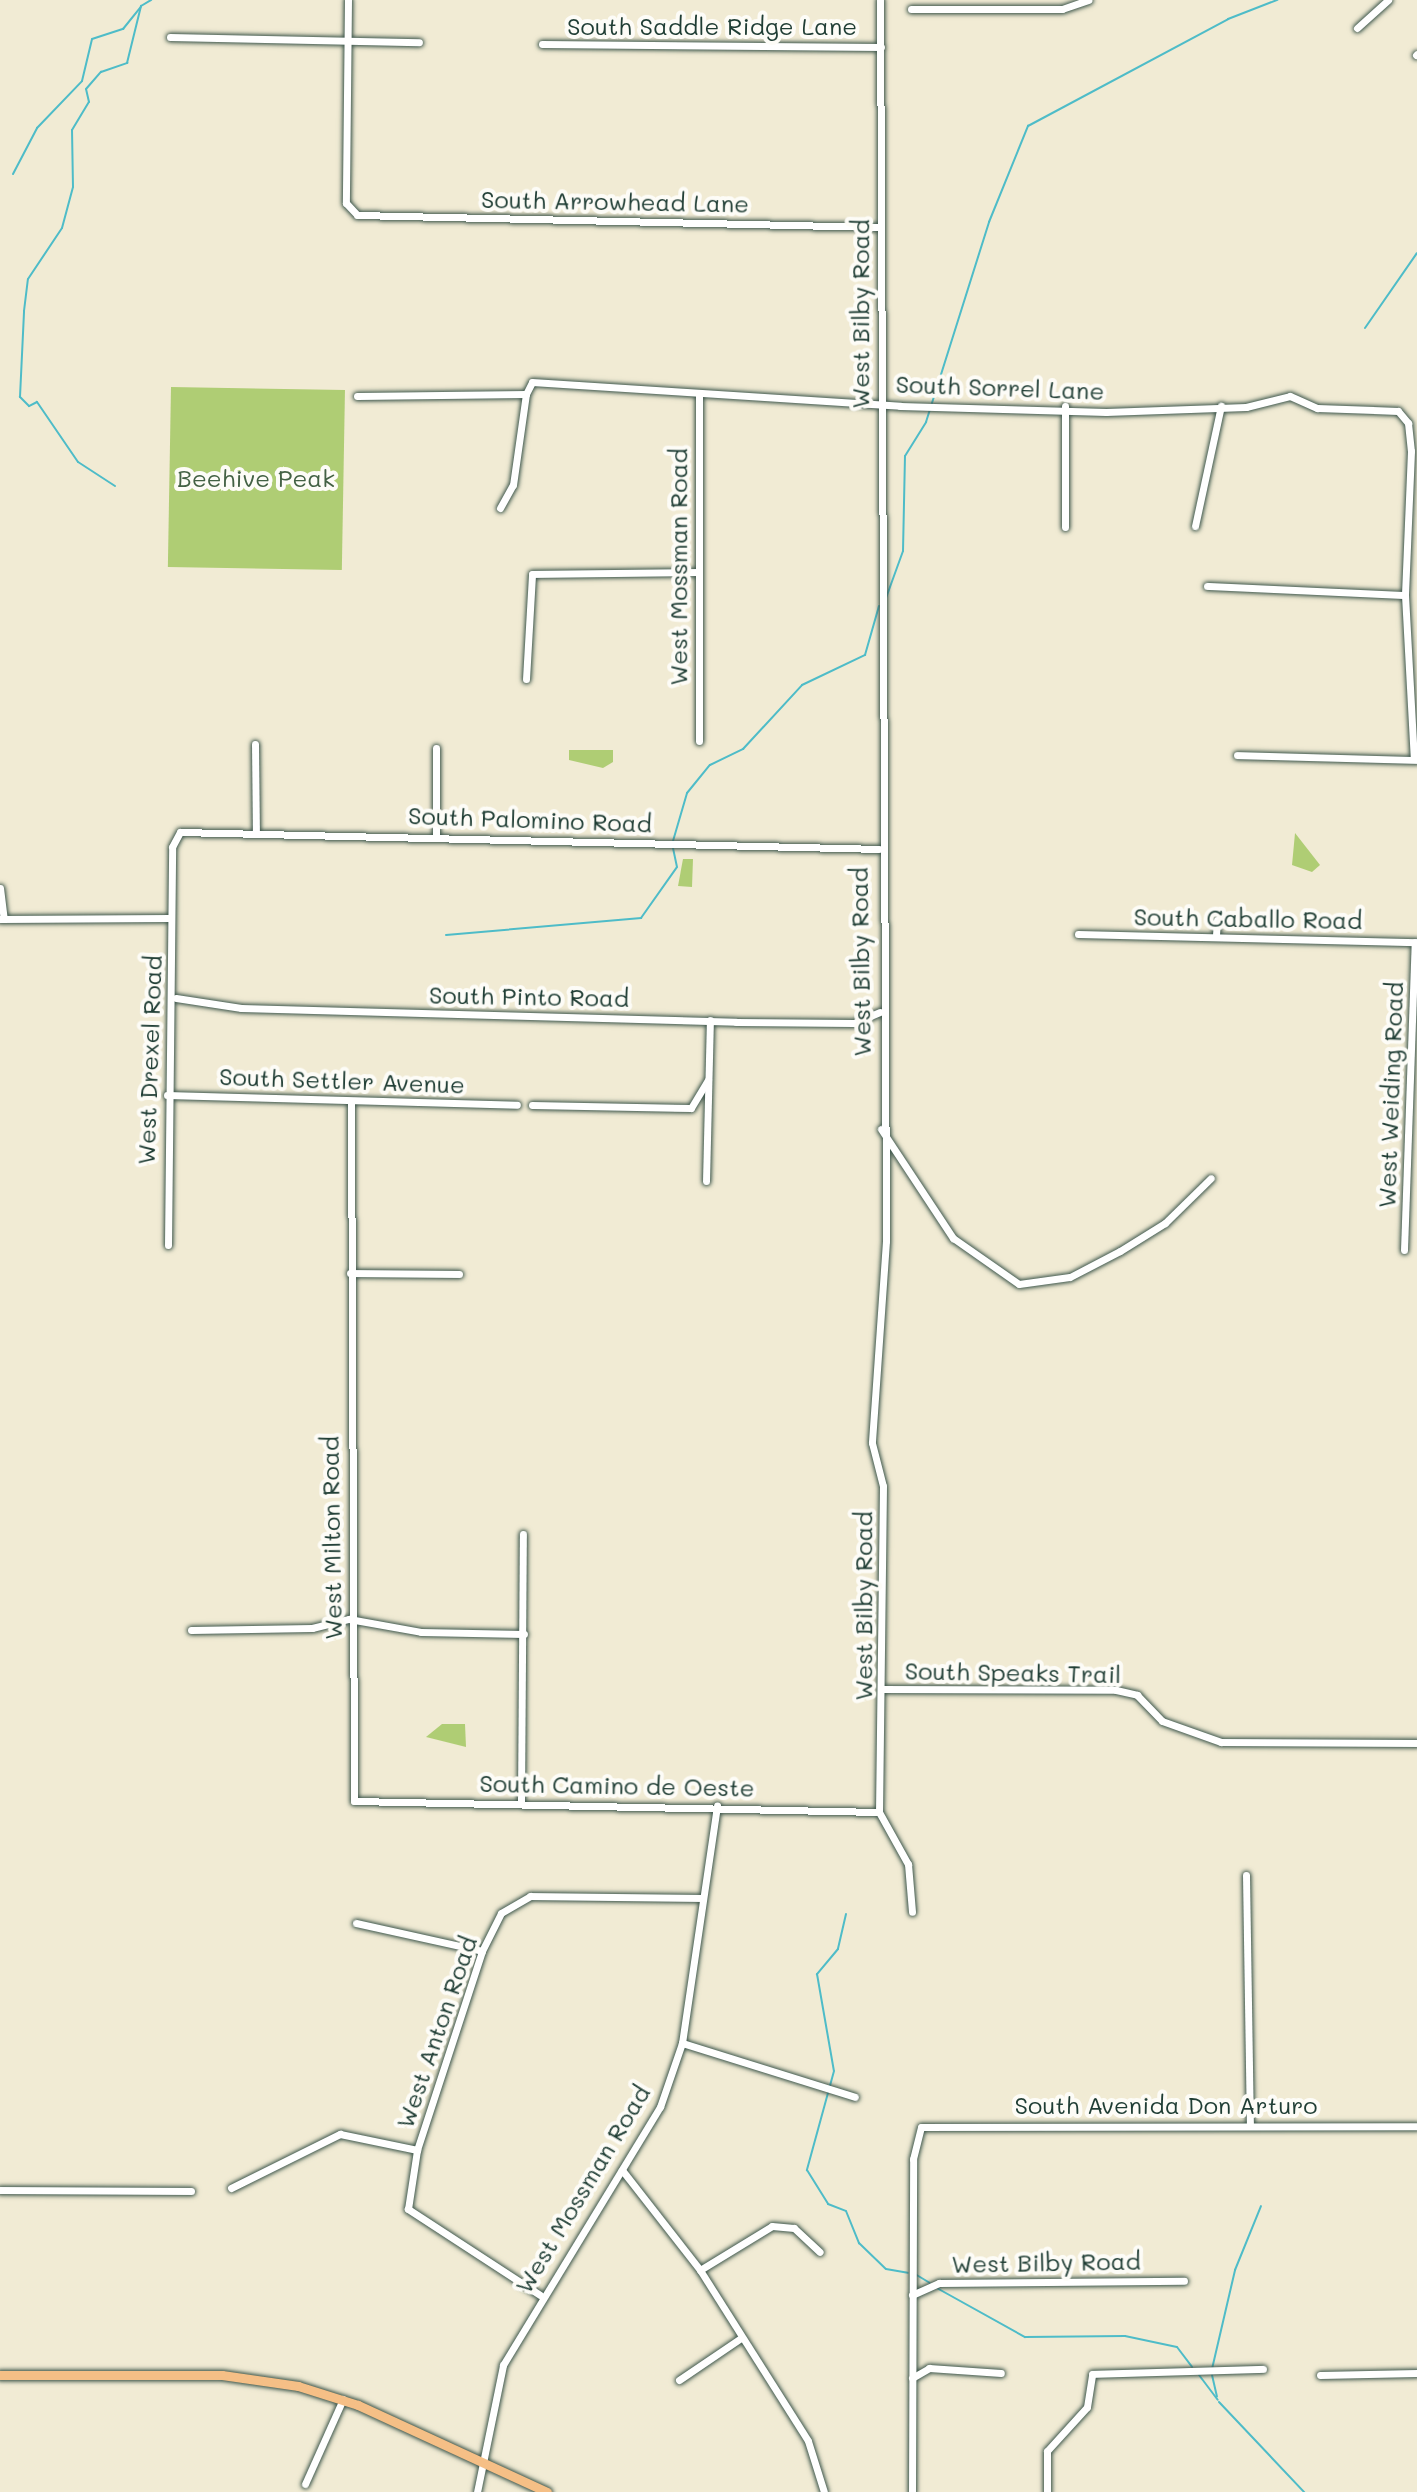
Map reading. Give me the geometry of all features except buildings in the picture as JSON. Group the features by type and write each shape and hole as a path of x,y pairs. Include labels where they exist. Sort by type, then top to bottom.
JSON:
{"main road":[{"path":"0,2375 231,2376 343,2399 547,2492"}],"street":[{"path":"347,41 348,0"},
{"name":"West Bilby Road","path":"879,1812 883,1486 872,1443 872,1371 885,1301 879,849 880,0"},
{"path":"930,0 930,10"},
{"path":"911,9 1007,4 1062,9 1088,0"},
{"path":"1357,28 1388,0"},
{"path":"170,37 419,42"},
{"name":"South Arrowhead Lane","path":"347,41 350,212 879,227"},
{"name":"South Saddle Ridge Lane","path":"542,44 881,47"},
{"name":"South Sorrel Lane","path":"357,396 526,394 532,382 879,402 1065,406 1106,412 1257,406 1290,396 1317,408 1404,414 1412,508 1405,595"},
{"name":"West Mossman Road","path":"699,393 696,572 699,741"},
{"path":"500,508 513,485 526,394"},
{"path":"1065,406 1065,527"},
{"path":"1195,526 1221,406"},
{"path":"526,679 532,574 696,572"},
{"path":"1207,586 1405,595 1416,759 1238,756"},
{"path":"255,744 256,833"},
{"path":"436,748 436,837"},
{"name":"South Palomino Road","path":"180,832 879,849"},
{"name":"West Drexel Road","path":"168,1245 167,1095 176,998 171,918 172,847 180,832"},
{"path":"0,888 2,919 171,918"},
{"path":"1216,935 1217,920"},
{"name":"South Caballo Road","path":"1078,934 1416,942"},
{"name":"West Weiding Road","path":"1404,1250 1416,942"},
{"name":"South Pinto Road","path":"176,998 241,1008 854,1023 880,1012"},
{"path":"706,1181 710,1020"},
{"path":"532,1105 691,1108 708,1080"},
{"name":"South Settler Avenue","path":"167,1095 517,1105"},
{"name":"West Milton Road","path":"351,1102 349,1619 354,1801"},
{"path":"881,1129 953,1238 1019,1284 1070,1277 1120,1251 1165,1223 1211,1178"},
{"path":"350,1273 459,1274"},
{"path":"521,1802 523,1534"},
{"path":"191,1630 312,1628 349,1619 421,1632 524,1634"},
{"name":"South Speaks Trail","path":"882,1689 1116,1690 1137,1695 1162,1721 1221,1742 1417,1743"},
{"name":"South Camino de Oeste","path":"354,1801 717,1806 879,1812"},
{"name":"West Mossman Road","path":"477,2492 503,2365 540,2295 660,2107 682,2043 700,1898 717,1806"},
{"path":"879,1812 908,1864 912,1912"},
{"path":"1246,1875 1250,2126"},
{"name":"West Anton Road","path":"540,2295 417,2221 406,2194 417,2150 482,1951 501,1913 530,1896 700,1898"},
{"path":"356,1923 482,1951"},
{"path":"682,2043 855,2097"},
{"name":"South Avenida Don Arturo","path":"912,2295 917,2130 934,2123 1417,2126"},
{"path":"231,2188 340,2134 417,2150"},
{"path":"622,2170 700,2270 808,2441 824,2492"},
{"path":"0,2190 191,2191"},
{"path":"700,2270 772,2226 794,2228 820,2252"},
{"name":"West Bilby Road","path":"912,2295 939,2283 1184,2281"},
{"path":"912,2295 912,2492"},
{"path":"679,2380 741,2338"},
{"path":"912,2378 929,2368 1001,2373"},
{"path":"1047,2492 1047,2451 1087,2407 1092,2374 1263,2369"},
{"path":"1320,2375 1417,2373"},
{"path":"305,2484 343,2399"}],"green space":[{"name":"Beehive Peak","path":"171,387 345,390 342,570 168,567"},
{"path":"569,750 613,750 613,762 603,768 569,760"},
{"path":"1295,833 1320,865 1312,872 1292,865"},
{"path":"683,859 693,859 692,887 678,886"},
{"path":"442,1724 465,1724 466,1747 426,1737"}],"waterway":[{"path":"115,486 78,462 37,402 29,406 20,397 24,311 28,279 62,228 73,187 72,130 89,102 86,89 101,72 127,63 141,6 151,0"},
{"path":"886,598 903,551 905,456 926,422 989,222 1028,126 1228,19 1277,0"},
{"path":"13,174 37,128 82,81 92,39 123,29 141,7"},
{"path":"1365,328 1417,253"},
{"path":"673,841 687,793 710,765 743,749 802,685 865,655 879,606"},
{"path":"446,935 641,918 677,867 673,848"},
{"path":"846,1914 838,1949 817,1974 834,2071 807,2170 828,2204 846,2211 859,2243 886,2269 908,2273"},
{"path":"1212,2369 1235,2270 1261,2206"},
{"path":"915,2274 930,2283"},
{"path":"935,2287 1025,2337 1125,2336 1177,2347 1192,2367"},
{"path":"1199,2375 1218,2400"},
{"path":"1212,2375 1217,2396"},
{"path":"1219,2402 1304,2492"}]}
